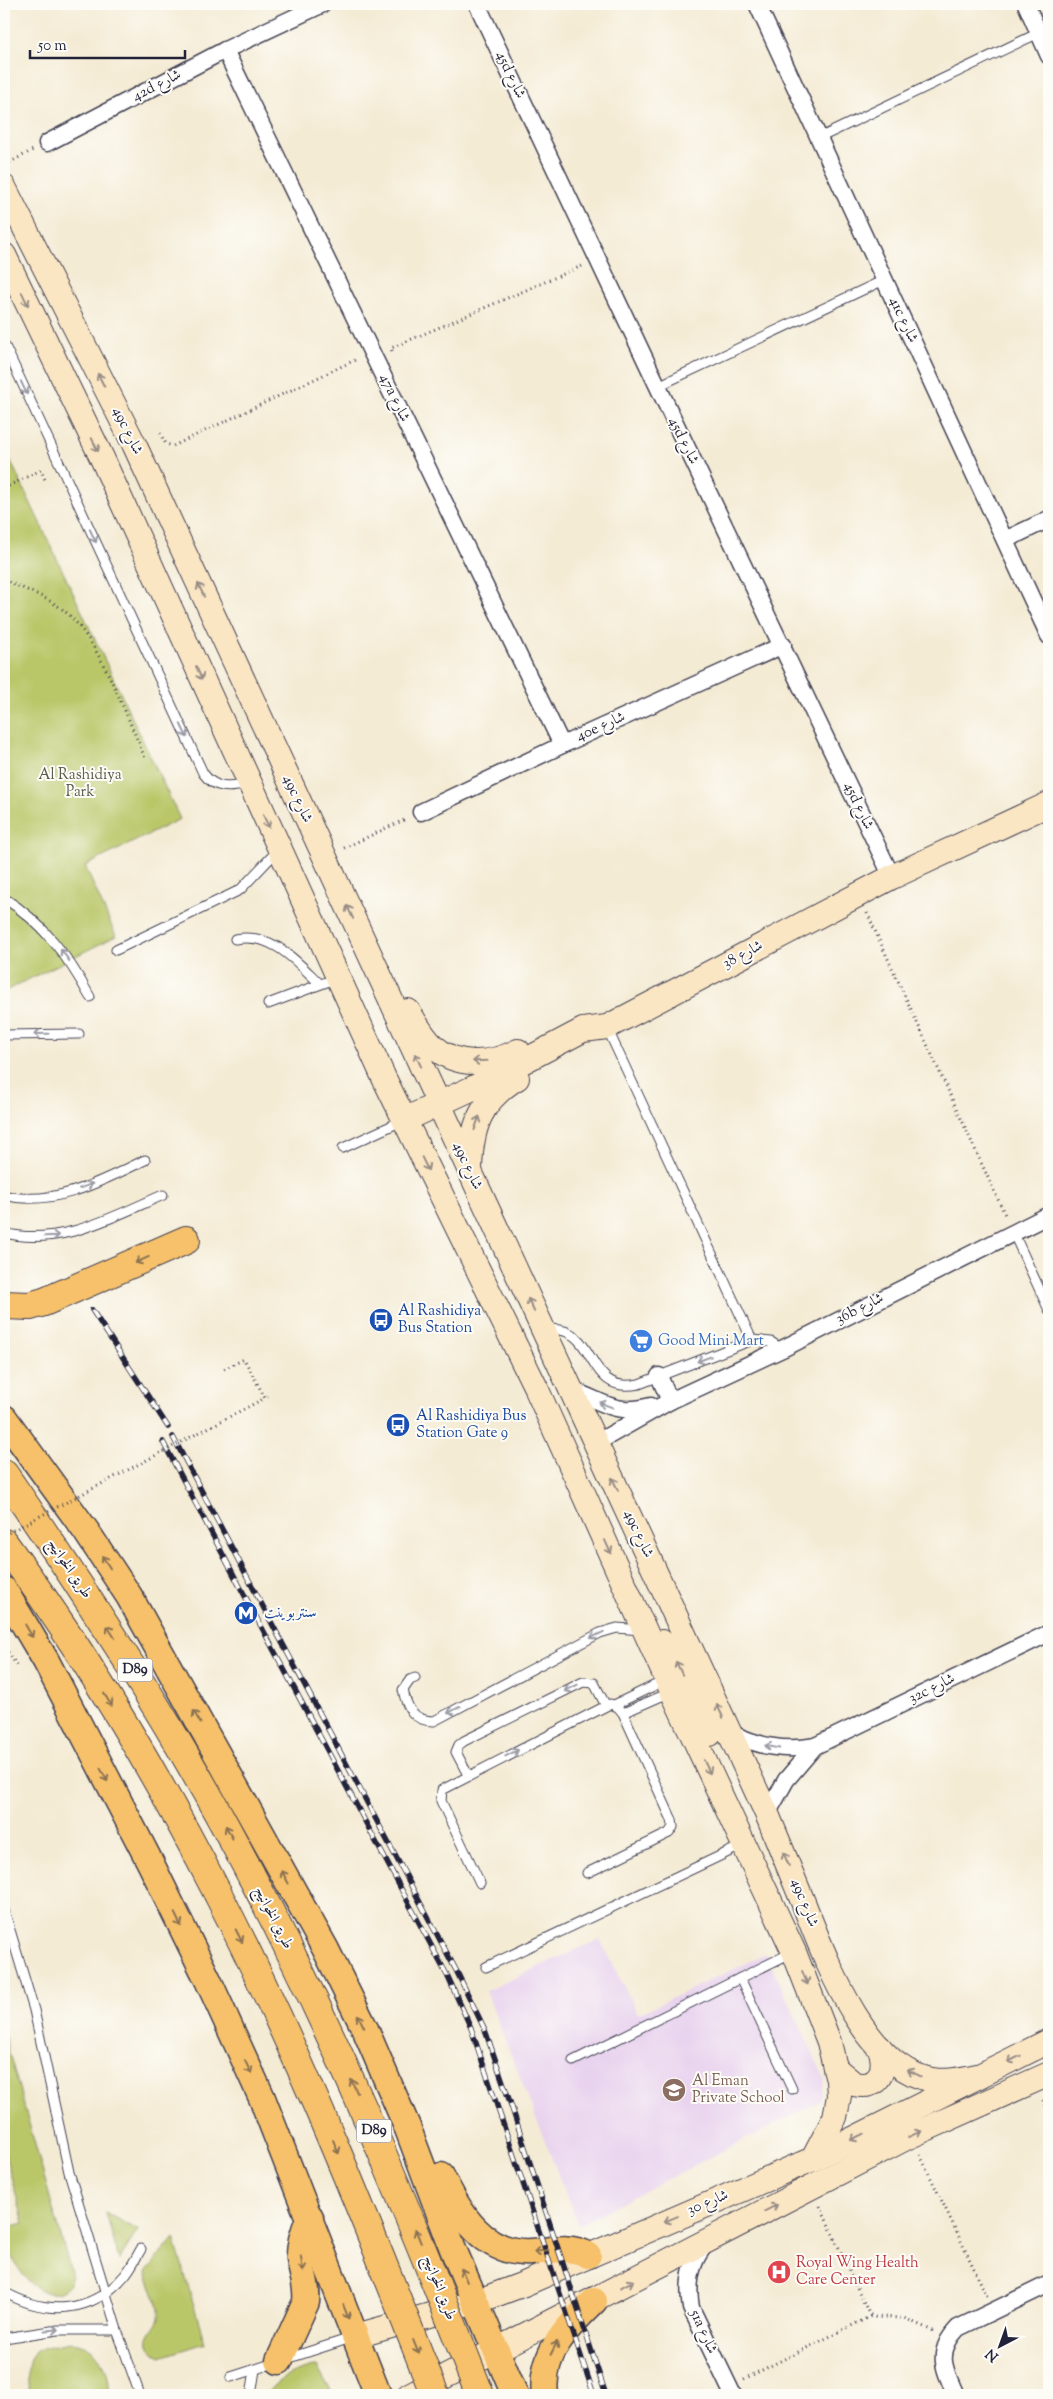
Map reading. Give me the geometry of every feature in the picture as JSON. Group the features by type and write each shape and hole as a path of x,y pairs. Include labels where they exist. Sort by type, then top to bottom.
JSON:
{"highway":[{"path":"4,1305 30,1306 44,1302 186,1240"},
{"name":"طريق الخوانيج","path":"4,1474 130,1662 211,1798 251,1875 356,2090 434,2275 480,2395"},
{"name":"D89","path":"4,1543 79,1653 137,1746 217,1892 320,2109 435,2395"}],"main road":[{"path":"4,1418 86,1531 128,1596 325,1948 366,2031 408,2129 476,2302 516,2395"},
{"path":"4,1590 46,1662 182,1927 262,2098 378,2395"},
{"path":"408,2129 429,2155 460,2213 470,2226 483,2236 498,2245 520,2251 566,2248 588,2255"},
{"path":"267,2365 306,2302 307,2292 300,2258 301,2244 310,2217"},
{"path":"545,2395 547,2364 556,2344 563,2332 594,2301"}],"street":[{"name":"42d شارع","path":"46,143 225,50 323,4"},
{"name":"45d شارع","path":"477,4 656,387 783,645 892,877"},
{"name":"41c شارع","path":"757,4 1049,636"},
{"path":"1026,4 1044,31 1049,56"},
{"name":"47a شارع","path":"225,50 562,745"},
{"name":"49c شارع","path":"4,187 134,444 730,1733 767,1814 820,1944 854,2015 880,2048 903,2067 933,2080 979,2076"},
{"name":"49c شارع","path":"4,255 102,458 279,849 329,981 404,1120 537,1390 669,1686 794,1952 824,2026 836,2068 839,2096 835,2117 812,2159"},
{"path":"1005,540 1049,519"},
{"path":"182,637 193,623 203,623 206,626 244,707 264,744 290,782"},
{"name":"40e شارع","path":"420,812 562,745 783,645"},
{"name":"شارع 38","path":"404,1120 582,1030 606,1027 858,894 1049,804"},
{"path":"387,992 406,1010 432,1045 442,1053 466,1061 480,1062 506,1057 575,1022 589,1021 606,1027"},
{"path":"470,1171 470,1152 476,1125 484,1107 493,1096 505,1086 591,1039 606,1027"},
{"name":"36b شارع","path":"596,1443 670,1401 782,1349 1049,1215"},
{"path":"659,1376 670,1401"},
{"path":"537,1390 570,1434 596,1443"},
{"name":"36b شارع","path":"571,1390 621,1410 632,1411 670,1401"},
{"path":"645,1630 661,1640 674,1658 788,1904 801,1924 820,1944"},
{"name":"32c شارع","path":"730,1733 749,1742 788,1750 816,1746 1049,1632"},
{"name":"32c شارع","path":"767,1814 786,1780 816,1746"},
{"name":"شارع 30","path":"356,2336 476,2302 524,2284 812,2159 1049,2041"},
{"path":"836,2068 854,2084 871,2084 883,2070 883,2058 880,2048"},
{"path":"409,2395 906,2138 1049,2074"},
{"name":"51a شارع","path":"709,2240 695,2260 691,2272 689,2296 691,2308 730,2391"},
{"path":"956,2395 944,2370 943,2360 947,2342 958,2328 1049,2284"}],"lane":[{"path":"819,138 1044,31"},
{"path":"656,387 884,280"},
{"path":"4,344 203,773 218,786 230,788 249,784"},
{"path":"116,950 240,890 279,849"},
{"path":"4,898 32,918 58,945 90,997"},
{"path":"234,939 254,937 274,943 329,981"},
{"path":"268,1004 329,981"},
{"path":"606,1027 752,1340"},
{"path":"4,1035 79,1034"},
{"path":"343,1148 404,1120"},
{"path":"4,1195 28,1198 69,1192 108,1178 145,1160"},
{"path":"4,1232 59,1236 90,1226 163,1195"},
{"path":"1013,1232 1049,1310"},
{"path":"543,1330 562,1330 571,1335 585,1350 600,1374 614,1383 631,1386 752,1340 770,1342 782,1349"},
{"path":"415,1678 410,1680 403,1690 407,1707 420,1719 434,1721 600,1633 617,1628 645,1630"},
{"path":"468,1775 456,1752 459,1745 464,1741 583,1682 594,1684 610,1704 623,1713 672,1820 673,1827 669,1833 587,1873"},
{"path":"480,1883 440,1797 445,1787 610,1704 669,1686"},
{"path":"623,1713 669,1686"},
{"path":"486,1967 743,1845"},
{"path":"4,1910 34,2010 69,2172 117,2330 140,2395"},
{"path":"573,2061 794,1952"},
{"path":"740,1978 792,2089"},
{"path":"4,2292 39,2305 70,2308 85,2305 106,2292 126,2274 141,2249"},
{"path":"4,2338 58,2330 117,2330"},
{"path":"231,2377 356,2336"},
{"path":"251,2395 267,2365"}],"path":[{"path":"4,165 46,143"},
{"path":"4,488 41,470 46,482"},
{"path":"4,580 48,600 63,610 84,631 99,657 146,760"},
{"path":"324,857 420,812"},
{"path":"858,894 1013,1232"},
{"path":"4,1535 266,1397 244,1359 224,1369"},
{"path":"8,1652 17,1666"},
{"path":"914,2157 920,2154 994,2310"},
{"path":"812,2187 871,2316"},
{"path":"730,2391 871,2316 891,2316 916,2321 927,2326 947,2342"}],"shaded area":[{"name":"Al Eman Private School","path":"600,1939 638,2014 766,1954 825,2079 820,2101 578,2225 486,1991"}],"green space":[{"name":"Al Rashidiya Park","path":"4,447 180,819 85,866 116,936 5,991"},
{"path":"4,2035 71,2272 70,2284 60,2292 49,2293 37,2288 27,2279 11,2253 8,2240 9,2227 24,2223 4,2151"},
{"path":"106,2213 138,2230 119,2260"},
{"path":"174,2238 205,2343 161,2357 148,2345 150,2334 157,2324 159,2310 146,2272"},
{"path":"72,2342 89,2348 101,2360 108,2377 109,2395 29,2395 28,2369 32,2355 46,2347"},
{"path":"317,2366 333,2395 268,2395 273,2386 284,2378 296,2372"}],"railway":[{"path":"92,1310 168,1427"},
{"path":"173,1437 457,1972 485,2030 606,2395"},
{"path":"163,1442 448,1977 471,2028 594,2395"}],"place":[{"name":"Al Rashidiya Bus Station","path":"381,1320"},
{"name":"Good Mini Mart","path":"641,1341"},
{"name":"Al Rashidiya Bus Station Gate 9","path":"398,1425"},
{"name":"سنتربوينت","path":"246,1613"},
{"name":"Al Eman Private School","path":"674,2090"},
{"name":"Royal Wing Health Care Center","path":"779,2272"}]}
